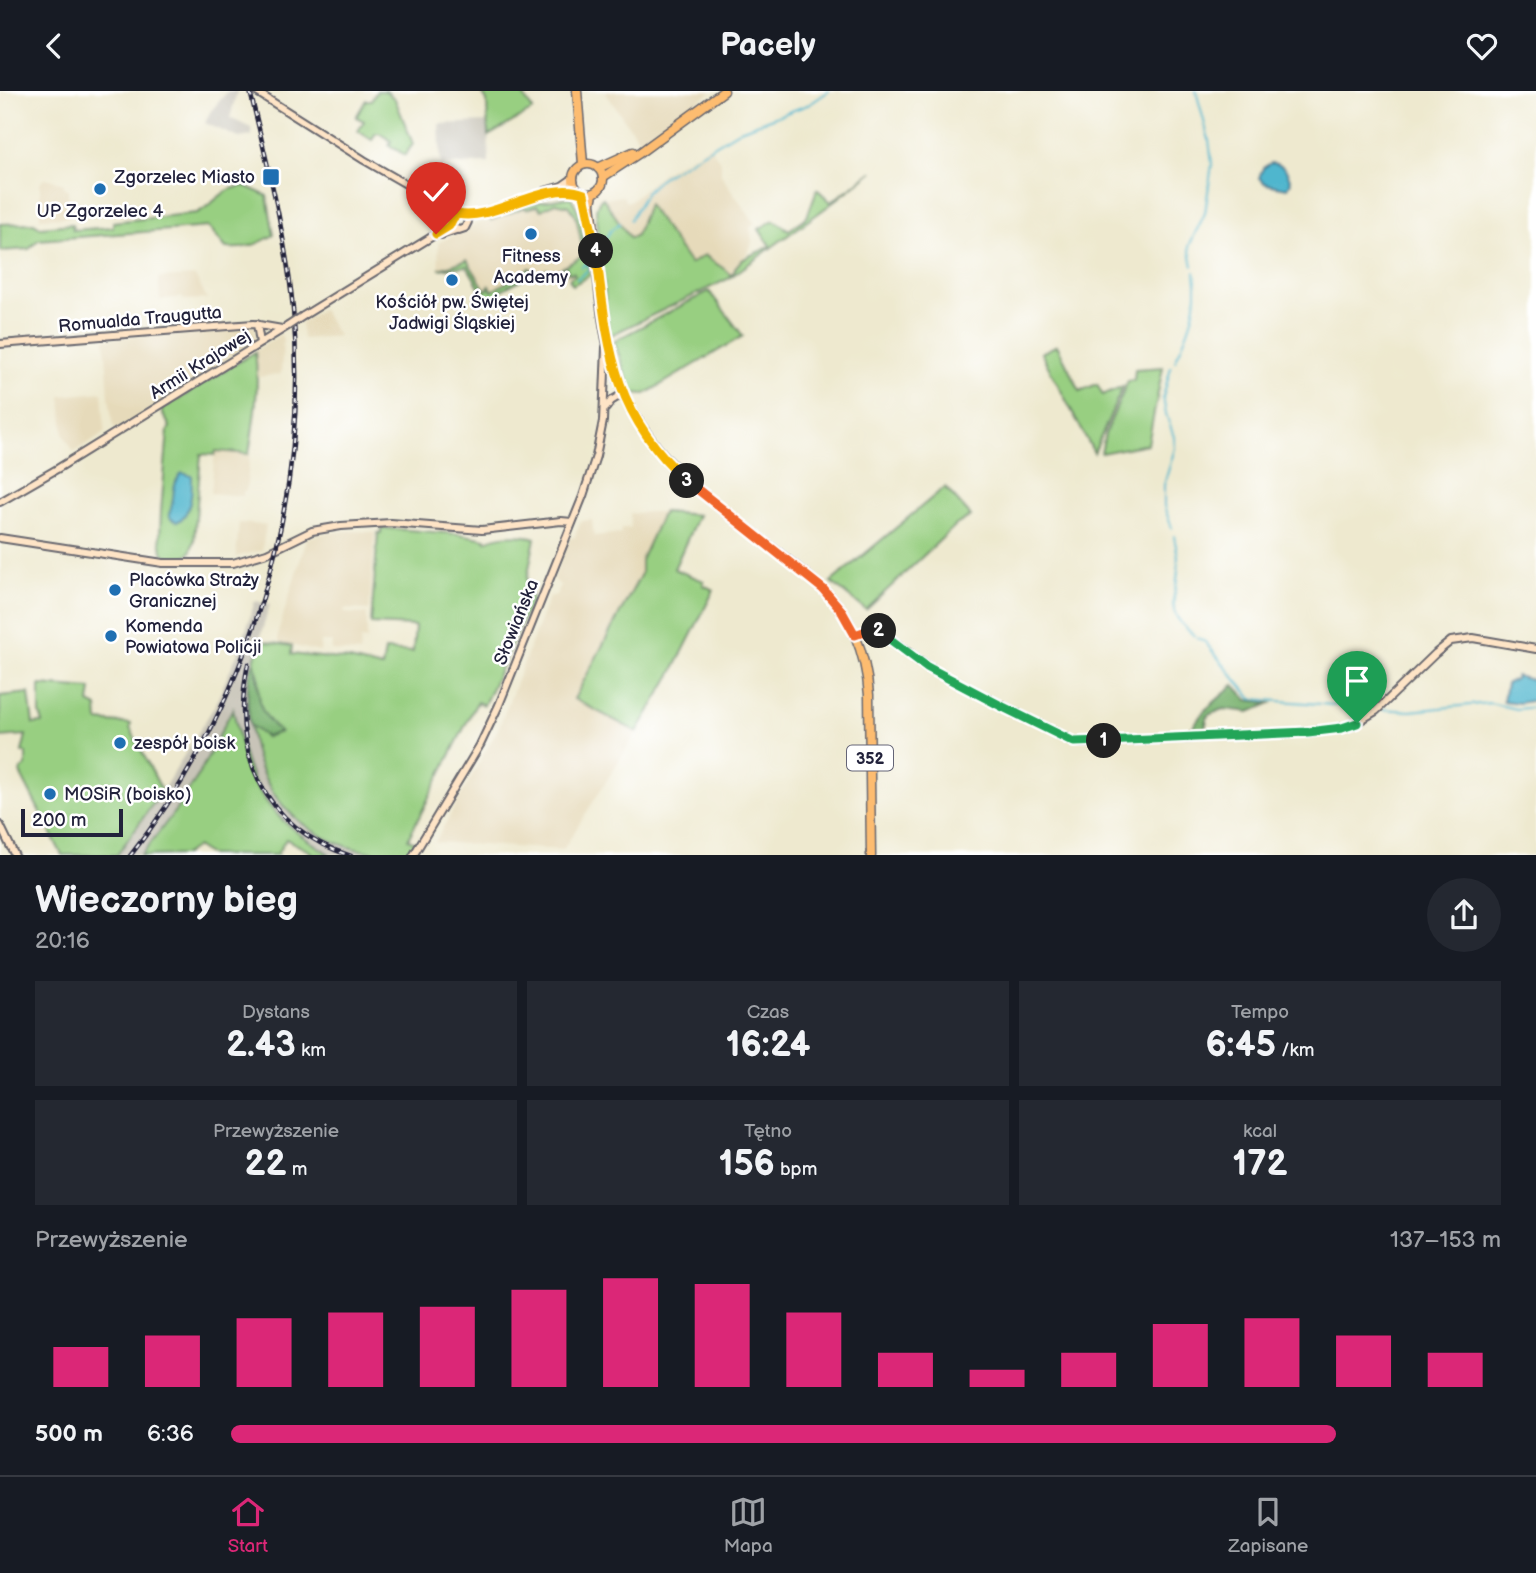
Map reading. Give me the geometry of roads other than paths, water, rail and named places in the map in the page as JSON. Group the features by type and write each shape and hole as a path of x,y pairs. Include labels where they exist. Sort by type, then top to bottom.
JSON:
{"main road":[{"path":"577,91 586,164"},
{"path":"603,177 724,91"},
{"path":"598,168 655,141"},
{"path":"586,164 598,168 603,177 601,187 584,193 572,179 576,169 586,164"},
{"name":"352","path":"584,193 591,203 607,339 628,403 650,440 680,474 823,589 841,610 855,635 866,669 869,695 871,855"}],"street":[{"path":"255,91 464,218"},
{"path":"453,224 562,186 572,179"},
{"path":"521,200 567,190 584,193"},
{"path":"442,207 453,224 463,229 464,218"},
{"name":"Armii Krajowej","path":"0,502 453,224"},
{"path":"257,324 260,343"},
{"name":"Romualda Traugutta","path":"0,344 257,324 285,327"},
{"path":"605,409 607,339"},
{"name":"Słowiańska","path":"414,854 480,745 499,705 593,467 605,409 612,400 624,393"},
{"path":"612,400 628,403"},
{"path":"0,538 163,563 233,563 267,553 305,534 341,526 391,523 482,530 556,521 572,522"},
{"path":"855,635 867,630 884,633 911,656 936,672 1078,742 1308,732 1342,728 1357,723 1378,709 1451,641 1473,638 1536,649"},
{"path":"860,647 861,638 867,630"},
{"path":"0,825 15,855"}],"water":[{"path":"1271,163 1279,165 1287,172 1291,183 1287,188 1266,184 1259,178 1263,168"},
{"path":"182,473 192,476 191,495 186,514 177,522 171,519 169,514 174,487"},
{"path":"1516,676 1536,681 1536,700 1519,703 1503,701 1506,684"}],"waterway":[{"path":"630,220 646,192 662,177 740,130 810,104 829,91"},
{"path":"1193,266 1189,246 1205,213 1212,164 1209,140 1196,91"},
{"path":"600,247 611,230 620,223"},
{"path":"577,279 588,270 591,256"},
{"path":"582,267 589,261"},
{"path":"1175,361 1195,307 1195,272"},
{"path":"1171,367 1163,397 1175,448 1164,485 1164,506 1172,528"},
{"path":"1174,536 1178,556 1174,609 1183,626 1195,636"},
{"path":"1198,638 1205,642 1252,699 1375,708"},
{"path":"1381,709 1410,711 1490,703 1516,709 1536,707"}],"railway":[{"path":"131,855 172,797 208,734 239,667 263,598 281,527 292,454 296,381 293,309 281,226 250,91"},
{"path":"248,664 244,727 249,755 259,782 275,805 295,826 320,843 349,855"}],"place":[{"name":"Zgorzelec Miasto","path":"271,177"},
{"name":"UP Zgorzelec 4","path":"100,189"},
{"name":"Fitness Academy","path":"531,234"},
{"name":"Kościół pw. Świętej Jadwigi Śląskiej","path":"452,280"},
{"name":"Placówka Straży Granicznej","path":"115,590"},
{"name":"Komenda Powiatowa Policji","path":"111,636"},
{"name":"zespół boisk","path":"120,743"},
{"name":"MOSiR (boisko)","path":"50,794"}]}
